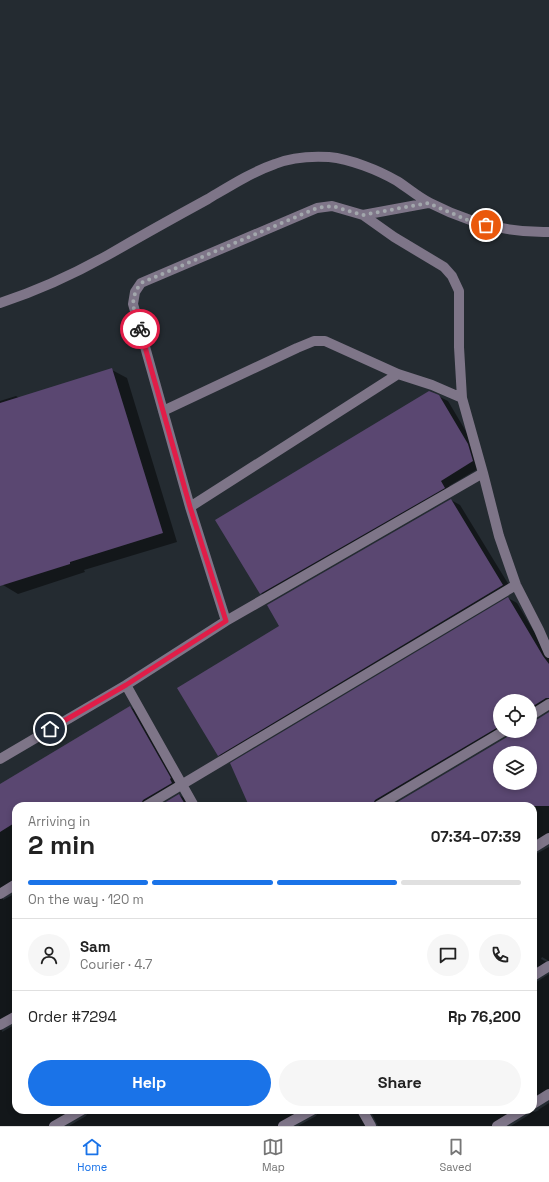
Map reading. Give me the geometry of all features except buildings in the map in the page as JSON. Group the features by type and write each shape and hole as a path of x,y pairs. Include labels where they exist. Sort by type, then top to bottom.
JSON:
{"street":[{"path":"0,303 20,297 106,256 247,177 276,163 310,156 347,160 368,168 396,181 428,203 472,222 500,229 549,232"},
{"path":"363,215 428,203"},
{"path":"226,621 190,507 133,304 134,292 141,283 317,208 332,206 363,215 394,237 444,267 452,276 459,291 458,347 462,398 499,536 516,585 549,653"},
{"path":"163,410 314,341 325,341 398,374 432,385 462,398"},
{"path":"190,507 398,374"},
{"path":"0,759 126,685 226,621 483,473"},
{"path":"153,802 516,585"},
{"path":"126,685 192,802"},
{"path":"537,712 549,704"},
{"path":"385,802 493,738"},
{"path":"537,846 549,838"},
{"path":"0,894 12,886"},
{"path":"537,974 549,966"},
{"path":"0,1025 12,1018"},
{"path":"537,1102 549,1094"},
{"path":"54,1126 75,1114"},
{"path":"284,1126 305,1114"},
{"path":"364,1114 371,1126"},
{"path":"497,1126 516,1114"}],"way so far":[{"path":"140,329 133,304 134,292 141,283 317,208 332,206 363,215 428,203 472,222 486,225"}],"route":[{"path":"50,729 126,685 226,621 190,507 140,329"}]}
